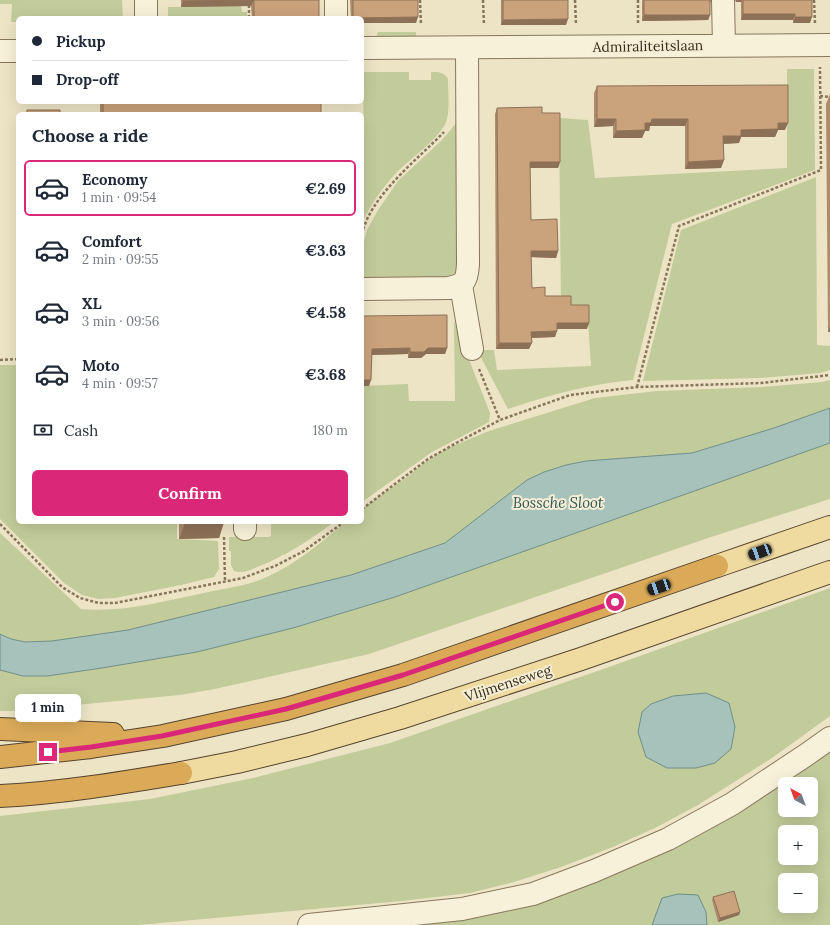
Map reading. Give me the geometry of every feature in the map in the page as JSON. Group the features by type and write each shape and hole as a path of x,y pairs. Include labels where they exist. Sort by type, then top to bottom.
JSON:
{"highway":[{"path":"0,757 91,747 162,736 286,709 403,675 717,566"},
{"path":"0,729 162,736"},
{"path":"0,796 92,787 181,773"}],"main road":[{"path":"717,566 830,527"},
{"name":"Vlijmenseweg","path":"181,773 307,746 400,718 574,661 830,572"}],"street":[{"path":"146,0 146,16"},
{"path":"336,0 336,16"},
{"path":"723,0 724,45"},
{"name":"Admiraliteitslaan","path":"364,48 830,45"},
{"path":"364,289 449,288 461,285 467,278 467,48"},
{"path":"0,51 16,51"},
{"path":"461,285 472,350"},
{"path":"309,925 462,909 533,894 594,871 668,839 732,804 830,738"}],"path":[{"path":"249,0 249,16"},
{"path":"637,387 679,226 821,170 820,64 814,64"},
{"path":"820,96 830,97"},
{"path":"364,226 386,191 400,174 424,153 446,130"},
{"path":"472,350 500,420"},
{"path":"0,360 16,359"},
{"path":"364,507 428,459 458,442 500,420 570,396 637,387 761,383 830,375"},
{"path":"0,524 62,586 80,598 99,603 116,603 243,578 275,566 304,551 341,524"},
{"path":"225,581 224,530 245,526"}],"green space":[{"path":"0,0 122,0 123,16 16,16 16,22 11,22 12,4 0,4"},
{"path":"241,6 242,12 247,12 247,16 168,16 168,7"},
{"path":"378,32 416,32 416,40 377,39"},
{"path":"787,69 814,69 815,170 672,224 633,380 601,384 570,391 508,409 477,350 494,350 497,370 591,366 587,307 561,306 559,118 588,120 595,178 787,168"},
{"path":"364,72 409,72 409,80 431,80 431,72 436,72 445,75 448,79 449,104 447,119 444,126 433,140 397,172 373,202 364,220 364,112"},
{"path":"458,121 459,266 456,272 448,277 364,279 364,241 367,230 378,210 398,181 442,140"},
{"path":"816,177 817,345 830,346 830,370 820,373 761,378 643,381 681,230"},
{"path":"454,321 490,413 489,422 432,452 364,501 364,386 408,384 409,401 455,401"},
{"path":"0,365 16,365 16,524 177,524 177,539 218,541 219,569 214,577 115,598 98,599 82,595 64,583 0,519"},
{"path":"830,380 830,408 774,428 692,453 586,461 566,465 527,480 445,543 351,575 128,630 52,641 25,642 11,639 0,634 0,533 81,609 97,610 143,606 245,584 279,571 318,544 343,524 364,524 364,508 427,461 448,448 489,431 595,398 657,391 761,387"},
{"path":"830,443 830,499 711,537 369,654 215,689 180,695 14,711 0,711 0,670 23,676 47,676 197,652 293,628 395,597"},
{"path":"271,524 331,524 288,553 268,563 243,572 234,571 231,565 229,537 271,536"},
{"path":"830,588 830,716 772,758 698,805 657,827 613,847 561,867 514,882 470,893 402,901 139,925 0,925 0,816 150,799 253,778 390,743","holes":["706,693 729,703 673,696"]},
{"path":"830,744 830,925 377,925 528,901"}],"water":[{"name":"Bossche Sloot","path":"830,408 830,443 395,597 293,628 197,652 47,676 23,676 0,670 0,634 11,639 25,642 52,641 128,630 351,575 445,543 527,480 544,472 586,461 692,453 774,428"},
{"path":"706,693 729,703 735,727 731,749 715,763 696,768 667,768 646,757 638,732 642,712 651,704 673,696"},
{"path":"678,894 698,895 706,912 707,925 652,925 662,898"}],"building":[{"path":"183,0 254,0 183,1"},
{"path":"254,0 319,0 319,16 254,16"},
{"path":"353,0 418,0 418,17 364,18 364,16 353,16"},
{"path":"503,0 568,0 568,19 503,20"},
{"path":"644,0 710,0 710,15 644,15"},
{"path":"743,0 812,0 812,17 795,17 795,14 743,14"},
{"path":"788,85 788,123 778,123 778,129 741,130 741,136 723,136 724,160 688,162 688,119 652,119 651,123 645,123 645,130 616,131 616,119 597,119 597,86"},
{"path":"103,104 321,104 321,112 103,112"},
{"path":"542,107 542,113 560,113 560,162 530,162 531,220 557,219 558,251 531,251 532,288 545,287 545,296 571,296 571,305 589,305 589,323 557,323 557,331 531,332 532,343 499,343 497,108"},
{"path":"27,110 60,110 60,112 27,112"},
{"path":"447,315 447,348 428,348 424,352 410,352 410,348 372,349 371,380 364,380 364,316"},
{"path":"734,891 740,912 720,918 713,897"}],"route":[{"path":"48,752 162,736 286,709 403,675 615,602"}]}
